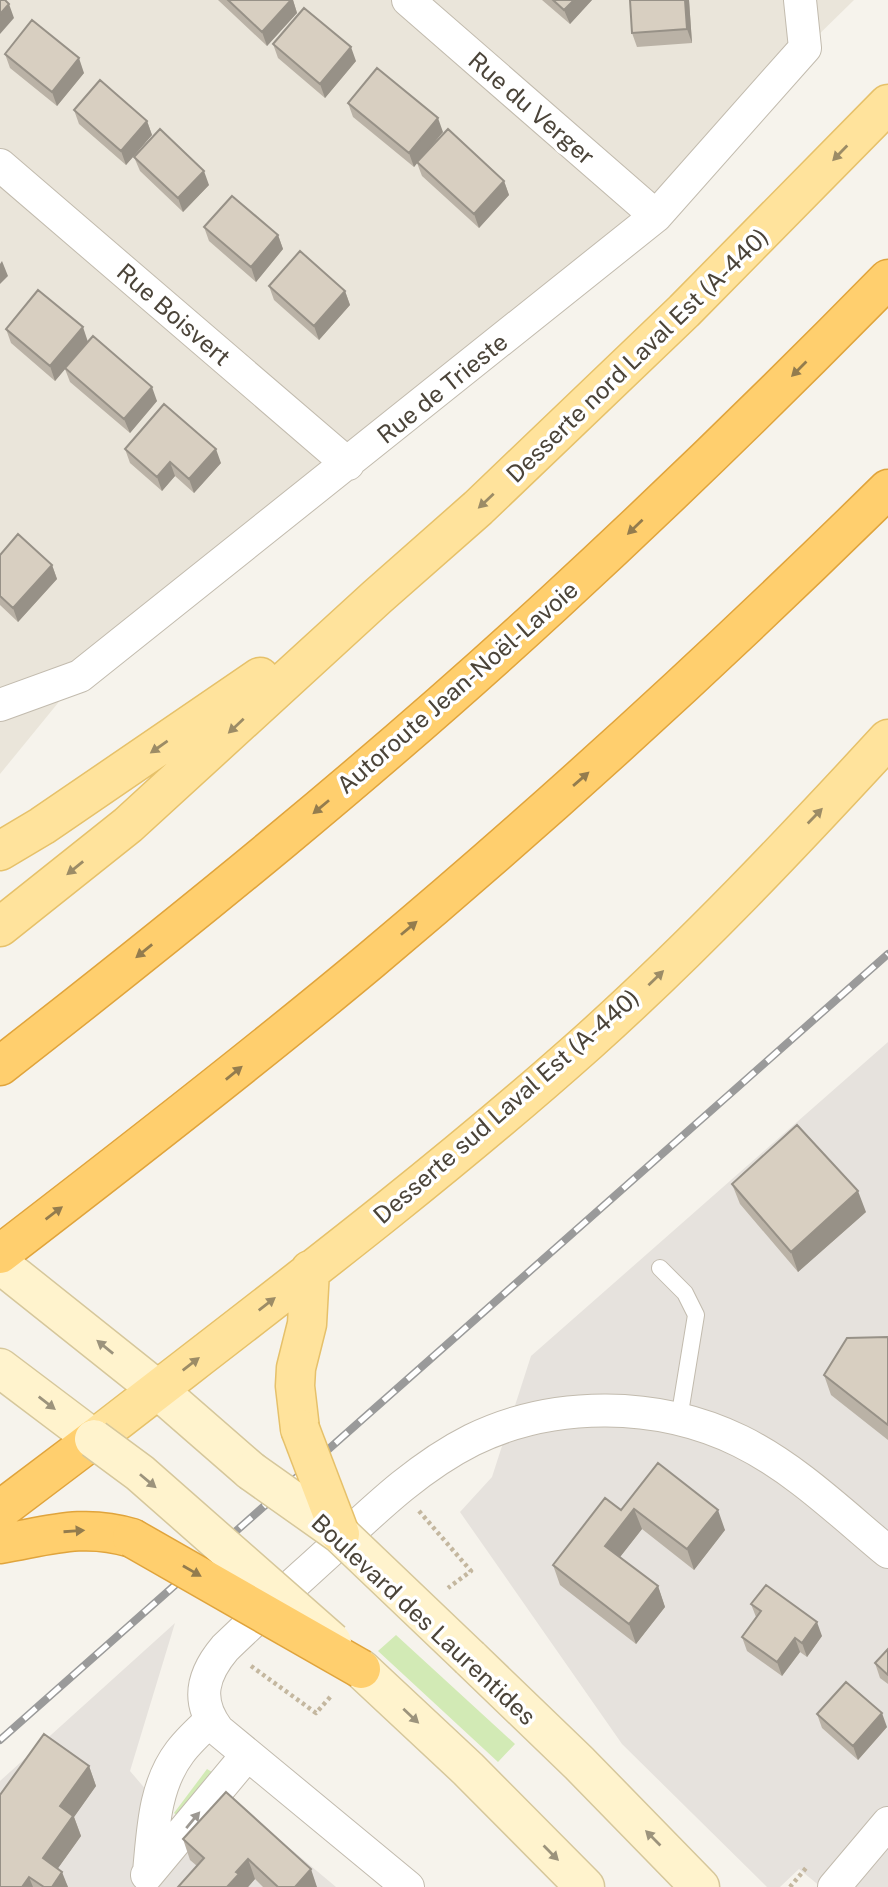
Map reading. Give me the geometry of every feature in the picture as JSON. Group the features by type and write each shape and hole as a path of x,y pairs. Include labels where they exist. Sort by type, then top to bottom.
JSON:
{"highway":[{"path":"847,321 888,268"},
{"name":"Autoroute Jean-Noël-Lavoie","path":"0,1066 272,848 499,652 608,553 888,279"},
{"path":"0,1254 237,1070 453,891 674,695 888,489"},
{"path":"14,1499 94,1440"},
{"path":"14,1542 53,1532 75,1530 115,1532 132,1538 361,1669"}],"main road":[{"name":"Desserte nord Laval Est (A-440)","path":"377,597 596,398 888,104"},
{"path":"0,852 101,787 377,597"},
{"path":"0,927 128,825 377,597"},
{"name":"Desserte sud Laval Est (A-440)","path":"94,1440 431,1174 588,1041 735,900 888,739"},
{"name":"Boulevard des Laurentides","path":"0,1264 158,1390 251,1471 340,1534 579,1763 700,1887"},
{"path":"310,1270 307,1324 296,1368 295,1400 300,1429 340,1534"},
{"path":"0,1367 140,1473 208,1531 468,1769 584,1887"}],"street":[{"name":"Rue du Verger","path":"408,0 656,216"},
{"name":"Rue de Trieste","path":"0,705 80,676 656,216 806,48 800,0"},
{"name":"Rue Boisvert","path":"0,165 348,464"},
{"path":"408,1887 227,1738 211,1720 205,1699 206,1677 210,1667 225,1648 384,1502 451,1452 496,1431 556,1415 620,1411 679,1419 741,1441 769,1458 816,1491 888,1552"},
{"path":"145,1880 154,1818 165,1777 179,1753 211,1720"},
{"path":"145,1880 247,1755"},
{"path":"834,1887 888,1823"}],"lane":[{"path":"660,1268 685,1293 696,1315 679,1419"}],"path":[{"path":"424,1516 471,1571 448,1588"},
{"path":"256,1669 316,1713 332,1696"},
{"path":"790,1887 809,1865"}],"shaded area":[{"path":"0,0 854,0 805,48 656,216 80,676 0,774"},
{"path":"888,1042 888,1887 821,1887 799,1869 780,1887 767,1887 622,1744 460,1512 492,1477 531,1356"},
{"path":"175,1623 130,1771 200,1853 250,1815 336,1887 0,1887 0,1781"}],"green space":[{"path":"396,1635 515,1744 498,1762 378,1651"},
{"path":"207,1769 212,1772 179,1817 174,1813"}],"building":[{"path":"0,0 9,4 0,14"},
{"path":"228,0 291,0 262,32"},
{"path":"553,0 574,0 564,10"},
{"path":"630,0 685,0 687,29 632,33"},
{"path":"304,8 351,47 320,84 273,44"},
{"path":"32,20 79,58 52,92 5,54"},
{"path":"377,68 438,118 409,153 348,103"},
{"path":"100,80 147,121 121,151 74,110"},
{"path":"160,129 204,171 178,198 134,157"},
{"path":"448,129 504,181 474,214 417,162"},
{"path":"232,196 278,235 251,267 204,227"},
{"path":"300,251 345,291 314,326 269,286"},
{"path":"38,290 83,327 50,366 6,329"},
{"path":"93,336 152,387 124,419 65,368"},
{"path":"164,404 216,449 189,479 170,462 157,477 125,449"},
{"path":"18,534 52,565 13,608 0,596 0,555"},
{"path":"797,1125 858,1191 791,1252 732,1184"},
{"path":"888,1337 888,1425 824,1375 847,1338"},
{"path":"658,1463 718,1510 687,1549 634,1509 605,1546 658,1586 629,1624 553,1565 605,1498 621,1510"},
{"path":"766,1585 817,1622 802,1643 795,1638 777,1662 742,1637 761,1611 751,1604"},
{"path":"888,1649 888,1675 875,1663"},
{"path":"846,1682 882,1713 853,1746 817,1714"},
{"path":"44,1734 89,1766 60,1806 73,1816 43,1858 62,1872 52,1887 44,1887 29,1877 22,1887 0,1887 0,1795"},
{"path":"226,1792 311,1869 295,1887 278,1887 248,1859 227,1887 178,1887 204,1858 183,1839"}],"railway":[{"path":"0,1740 888,954"}]}
